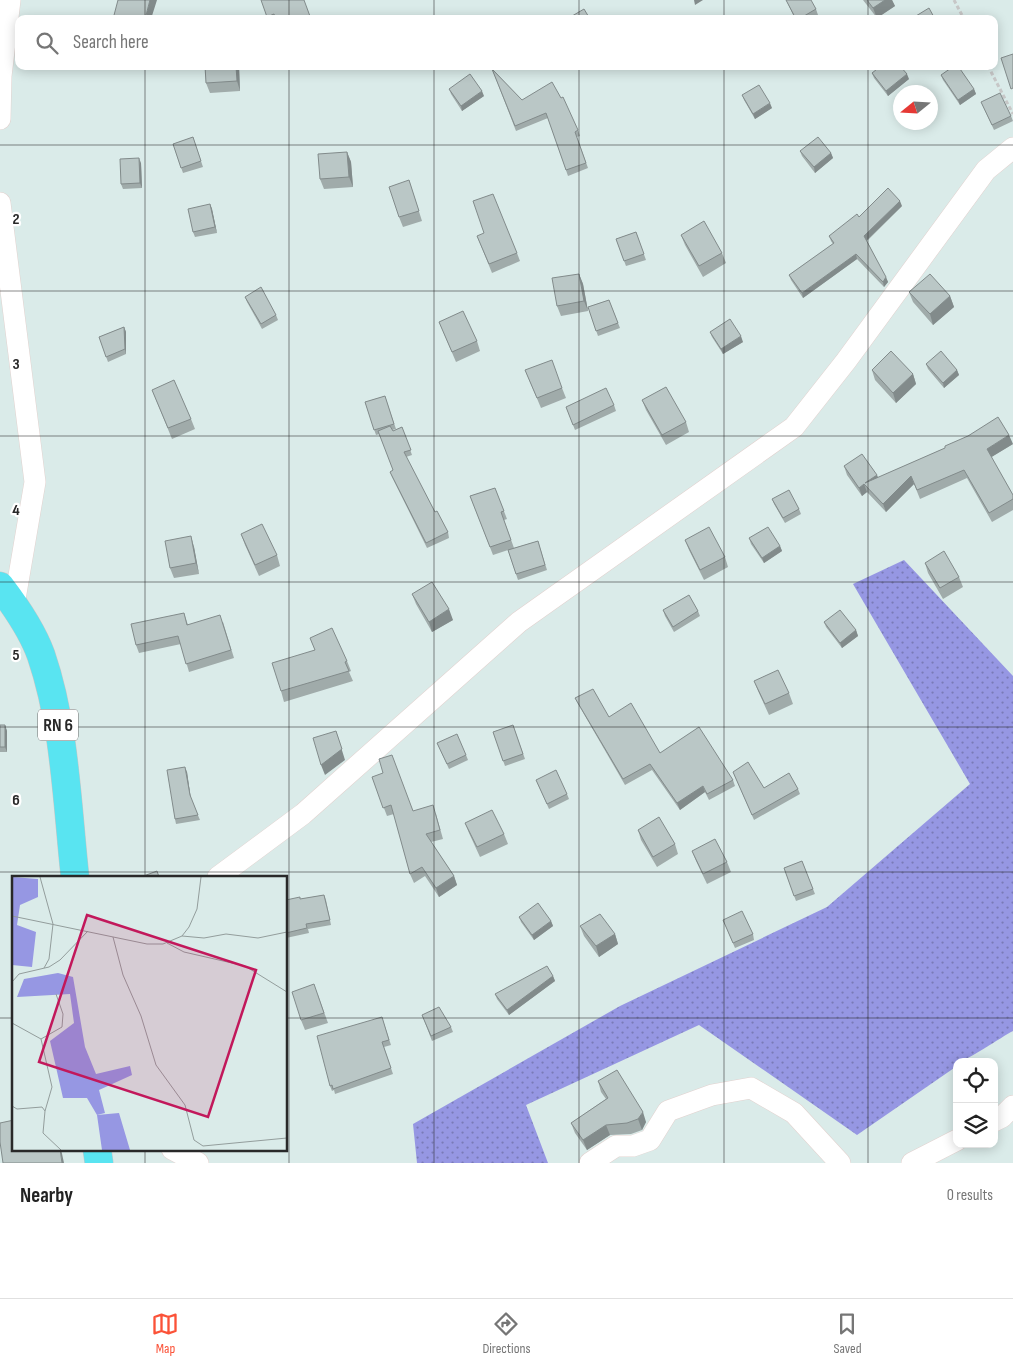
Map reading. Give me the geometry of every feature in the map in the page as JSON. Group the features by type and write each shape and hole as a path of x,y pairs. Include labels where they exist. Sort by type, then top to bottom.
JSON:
{"main road":[{"name":"RN 6","path":"7,596 28,628 41,654 52,699 58,727 75,876"},
{"path":"97,1150 99,1163"}],"street":[{"path":"0,119 1,76 10,0"},
{"path":"219,876 303,814 519,622 794,427 846,361 986,170 1013,148"},
{"path":"0,203 35,482 7,596"},
{"path":"590,1163 616,1146 633,1146 650,1140 668,1111 712,1095 751,1088 794,1113 840,1163"},
{"path":"998,1119 1013,1106"},
{"path":"912,1163 953,1142"},
{"path":"174,1150 198,1163"}],"path":[{"path":"954,0 962,15"},
{"path":"990,70 1013,114"}],"shaded area":[{"path":"904,560 1013,676 1013,1031 967,1058 953,1058 953,1069 857,1135 699,1025 526,1105 548,1163 417,1163 413,1124 620,1006 827,907 970,784 853,584"}],"building":[{"path":"118,0 150,0 146,15 114,15"},
{"path":"261,0 304,0 310,15 274,14 266,15"},
{"path":"786,0 811,0 816,9 806,15 794,15"},
{"path":"867,0 885,0 873,8"},
{"path":"929,8 933,15 918,15"},
{"path":"584,9 588,15 574,15"},
{"path":"1013,54 1013,88 1011,89 1001,58"},
{"path":"205,70 236,70 237,81 206,83"},
{"path":"492,70 522,100 552,82 561,98 563,97 578,130 575,132 586,163 566,170 546,113 515,126"},
{"path":"876,70 904,70 907,74 886,91 872,73"},
{"path":"948,70 961,70 974,89 958,100 941,75"},
{"path":"470,74 482,91 461,106 449,89"},
{"path":"759,85 770,103 753,114 742,95"},
{"path":"1000,93 1011,116 992,125 981,102"},
{"path":"193,137 201,161 181,168 173,144"},
{"path":"818,137 831,153 814,167 800,151"},
{"path":"347,152 349,177 320,179 318,154"},
{"path":"139,158 140,183 121,184 120,159"},
{"path":"409,180 419,211 399,217 389,187"},
{"path":"888,188 900,201 864,236 886,277 883,282 856,254 802,293 789,275 834,243 829,236 857,214 859,217"},
{"path":"493,194 517,253 489,264 477,236 484,233 473,201"},
{"path":"210,204 215,227 193,232 188,209"},
{"path":"704,221 722,253 699,266 681,235"},
{"path":"636,232 644,254 624,261 616,239"},
{"path":"579,274 584,301 557,306 552,278"},
{"path":"930,274 950,296 930,314 909,292"},
{"path":"261,287 276,315 261,324 245,297"},
{"path":"609,300 618,323 596,331 588,307"},
{"path":"463,311 477,341 452,352 439,322"},
{"path":"730,319 741,336 721,349 710,332"},
{"path":"124,327 125,349 106,357 99,337"},
{"path":"891,351 913,374 893,393 872,370"},
{"path":"941,351 957,370 943,383 926,364"},
{"path":"552,360 562,388 537,398 525,370"},
{"path":"174,380 191,419 168,428 152,390"},
{"path":"666,387 686,422 662,435 642,400"},
{"path":"606,388 614,405 573,425 566,407"},
{"path":"385,396 394,424 374,430 365,402"},
{"path":"998,417 1009,435 987,449 1013,495 1013,499 989,513 964,470 917,490 911,476 883,504 864,484 859,488 844,466 862,454 877,475 865,483 945,448 945,446 968,436"},
{"path":"390,426 393,431 402,427 411,450 404,452 435,512 437,511 448,532 426,543 390,472 393,470 378,431"},
{"path":"495,488 504,511 501,512 511,540 490,547 470,496"},
{"path":"789,490 799,509 783,518 772,499"},
{"path":"262,524 277,555 255,565 241,534"},
{"path":"709,527 725,557 700,570 685,540"},
{"path":"768,527 780,546 762,558 749,538"},
{"path":"191,536 196,563 170,568 165,541"},
{"path":"538,541 545,565 516,574 508,550"},
{"path":"944,551 959,577 940,588 925,563"},
{"path":"432,582 449,609 429,622 412,594"},
{"path":"689,595 698,611 673,627 663,610"},
{"path":"840,610 856,630 840,643 824,622"},
{"path":"184,613 187,625 220,615 231,650 186,664 178,636 136,645 131,624"},
{"path":"332,628 347,661 345,662 349,671 281,691 272,663 315,650 310,638"},
{"path":"778,670 789,693 765,704 754,681"},
{"path":"593,689 609,717 631,703 660,753 699,727 733,780 707,794 703,786 677,803 650,764 623,779 575,698"},
{"path":"0,725 5,725 5,747 0,747"},
{"path":"513,725 523,754 503,761 493,732"},
{"path":"336,731 342,749 321,765 313,738"},
{"path":"457,734 466,755 447,764 437,743"},
{"path":"392,755 413,811 433,805 440,830 426,834 454,876 436,888 422,867 410,874 391,805 383,808 372,777 383,773 379,759"},
{"path":"748,762 764,788 789,773 798,789 752,815 733,772"},
{"path":"185,767 190,795 198,815 175,819 167,770"},
{"path":"556,770 567,794 547,804 536,780"},
{"path":"492,810 504,834 477,847 465,823"},
{"path":"659,817 675,844 653,857 638,830"},
{"path":"715,839 727,862 703,874 692,851"},
{"path":"802,861 813,889 794,896 784,868"},
{"path":"157,871 159,876 144,876"},
{"path":"324,895 330,920 306,924 307,928 288,933 288,900 300,897 300,899"},
{"path":"538,903 551,921 532,935 519,917"},
{"path":"742,911 753,934 733,943 723,920"},
{"path":"600,914 615,934 596,946 580,926"},
{"path":"547,966 553,976 507,1010 495,994"},
{"path":"314,984 324,1013 301,1020 292,992"},
{"path":"439,1007 451,1027 431,1036 422,1015"},
{"path":"382,1017 389,1040 382,1042 391,1068 333,1089 332,1085 330,1086 317,1036"},
{"path":"617,1070 643,1112 638,1119 627,1123 606,1125 583,1140 571,1123 608,1098 598,1081"},
{"path":"12,1120 12,1150 60,1150 62,1163 3,1163 0,1123"}]}
